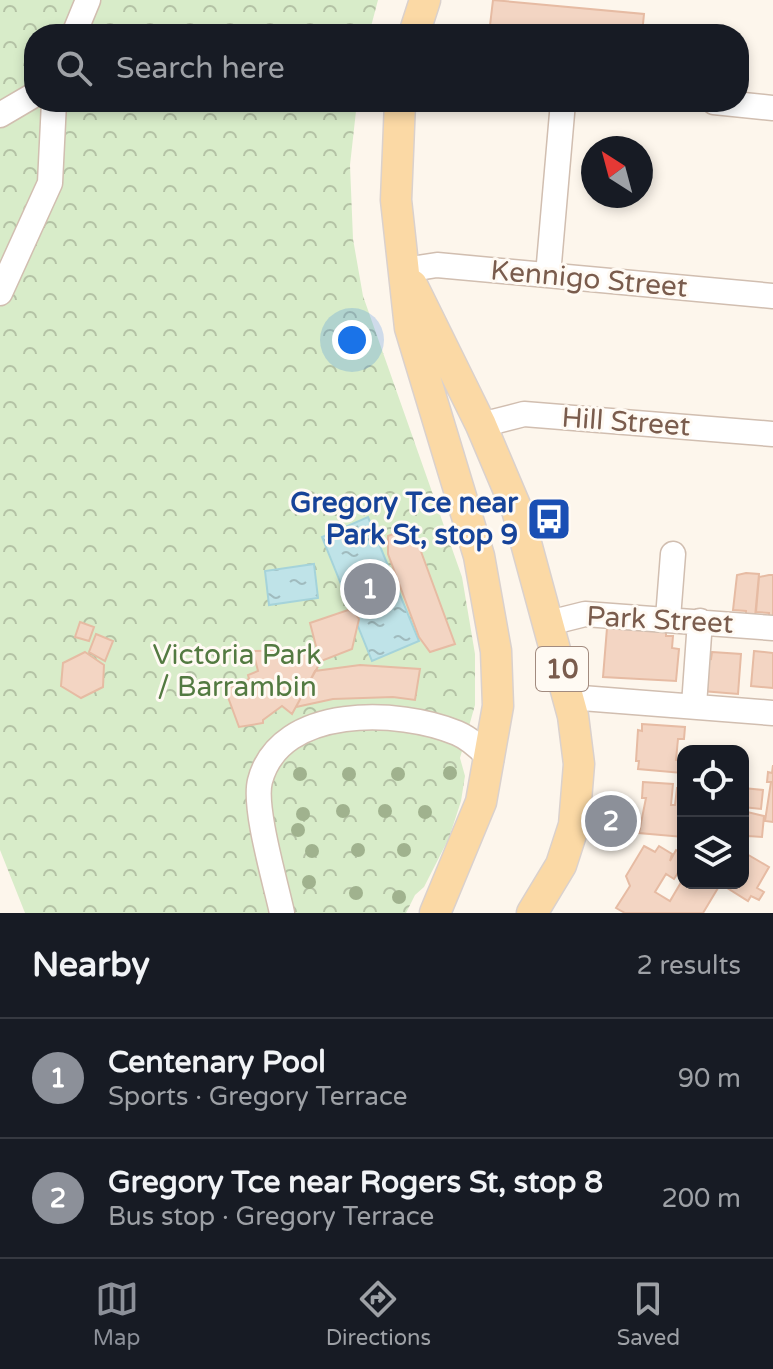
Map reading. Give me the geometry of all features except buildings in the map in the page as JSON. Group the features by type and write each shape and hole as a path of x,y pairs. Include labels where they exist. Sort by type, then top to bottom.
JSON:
{"main road":[{"path":"417,24 425,0"},
{"name":"10","path":"399,112 395,174 414,347 479,556 493,620 498,706 491,760 472,829 435,913"},
{"name":"10","path":"405,272 481,425 517,510 569,697 579,764 574,825 561,865 532,913"},
{"path":"443,438 481,425"}],"street":[{"path":"78,24 88,0"},
{"path":"0,115 24,101"},
{"path":"749,106 773,108"},
{"path":"0,293 50,183 54,112"},
{"path":"548,275 562,112"},
{"name":"Kennigo Street","path":"405,272 434,265 773,296"},
{"name":"Hill Street","path":"481,425 524,414 773,434"},
{"path":"668,618 673,554"},
{"name":"Park Street","path":"549,623 585,614 773,628"},
{"path":"694,705 700,621"},
{"path":"569,697 773,713"},
{"path":"282,913 259,788 267,765 298,734 335,720 402,720 458,734 491,760"}],"green space":[{"name":"Victoria Park / Barrambin","path":"0,0 378,0 372,24 24,24 24,112 356,112 350,165 353,239 363,296 462,577 475,654 475,705 460,758 465,776 449,838 424,887 415,895 406,913 25,913 0,850"}],"water":[{"path":"368,517 419,641 372,661 322,537"},
{"path":"314,564 318,598 269,605 265,571"}],"place":[{"name":"Gregory Tce near Park St, stop 9","path":"549,519"},
{"name":"Centenary Pool","path":"370,589"},
{"name":"Gregory Tce near Rogers St, stop 8","path":"611,821"}]}
